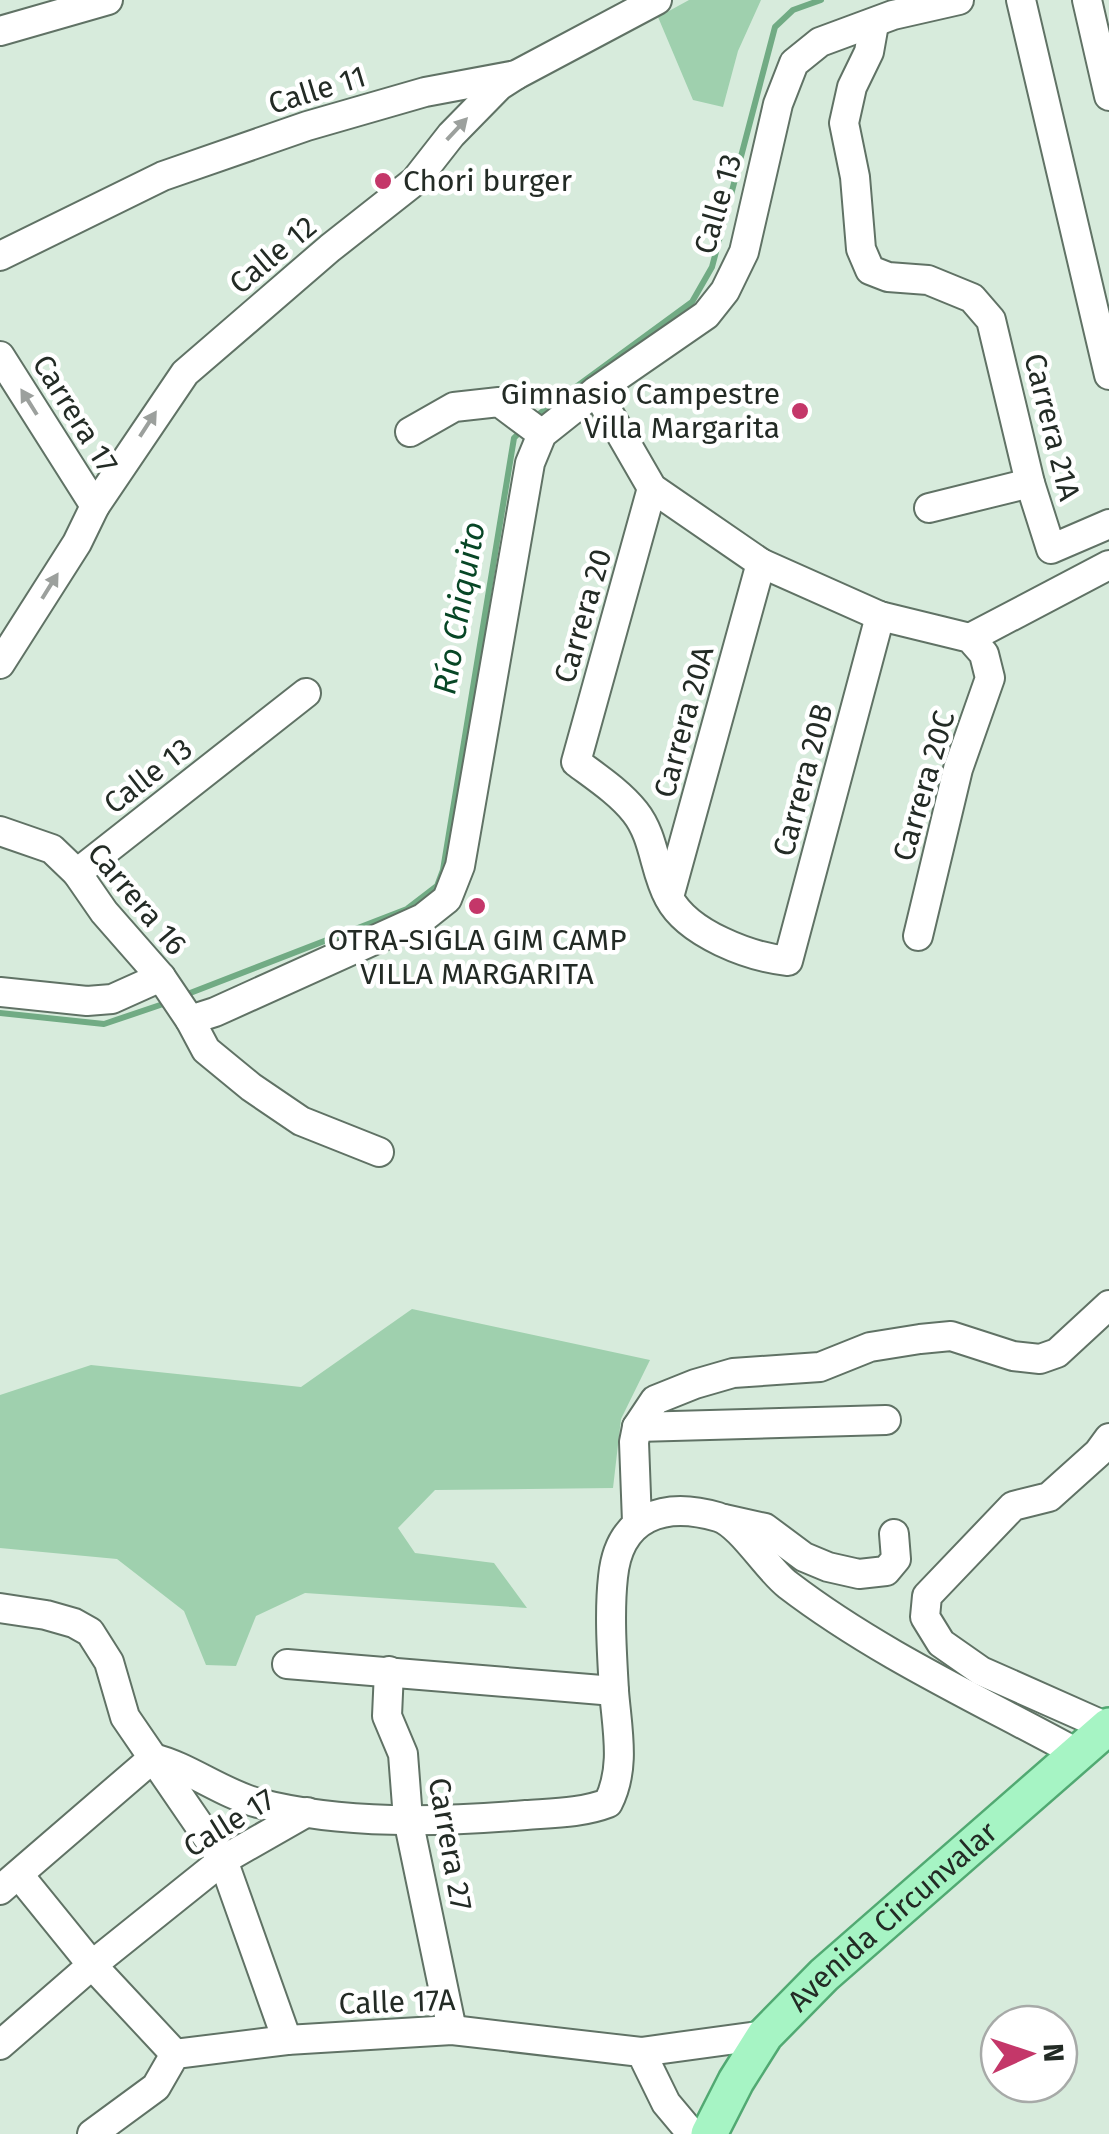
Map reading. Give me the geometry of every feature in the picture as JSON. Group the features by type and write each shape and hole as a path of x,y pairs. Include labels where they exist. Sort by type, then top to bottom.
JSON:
{"main road":[{"name":"Avenida Circunvalar","path":"710,2134 736,2081 765,2035 838,1963 1108,1727"}],"street":[{"path":"0,31 108,0"},
{"name":"Calle 11","path":"0,256 163,176 307,126 425,92 516,74 657,0"},
{"name":"Calle 13","path":"538,431 659,350 716,303 744,252 778,104 794,62 820,42 886,13 959,0"},
{"path":"1021,0 1109,375"},
{"path":"1086,0 1109,96"},
{"name":"Carrera 21A","path":"886,13 852,87 844,122 855,177 860,249 870,270 888,277 928,280 972,298 992,320 1030,483 1050,549 1109,524"},
{"name":"Calle 12","path":"0,664 77,543 95,506 185,373 330,248 415,182 451,134 516,74"},
{"name":"Carrera 17","path":"0,356 95,506"},
{"path":"596,391 652,488 761,564 880,616 978,646 1109,565"},
{"path":"0,992 87,1001 174,997 215,1012 423,918 447,899 460,866 538,431 499,402 454,407 410,432"},
{"path":"930,508 1030,483"},
{"name":"Carrera 20","path":"652,488 576,762 637,814 669,898"},
{"name":"Carrera 20A","path":"669,898 761,564"},
{"name":"Carrera 20B","path":"669,898 688,920 729,945 762,958 788,961 880,616"},
{"name":"Carrera 20C","path":"918,936 958,769 990,678 978,646"},
{"name":"Calle 13","path":"77,872 306,692"},
{"name":"Carrera 16","path":"0,832 52,850 77,872 104,912 174,997 206,1050 301,1121 380,1152"},
{"path":"637,1522 634,1442 637,1427 656,1400 734,1373 820,1367 870,1346 951,1336 1013,1356 1040,1359 1057,1353 1109,1304"},
{"path":"637,1427 886,1420"},
{"path":"1108,1727 981,1671 941,1643 925,1617 927,1596 1013,1506 1049,1497 1109,1438"},
{"path":"1075,1475 1109,1475"},
{"path":"287,1664 614,1691 613,1575 626,1537 637,1522 652,1514 675,1510 765,1528 804,1557 828,1568 859,1574 886,1571 896,1559 894,1534"},
{"path":"724,1519 783,1581 842,1625 1078,1753"},
{"path":"0,1608 46,1615 90,1632 109,1662 125,1717 223,1860 288,2040"},
{"name":"Carrera 27","path":"388,1671 387,1716 403,1754 408,1819 452,2030"},
{"name":"Calle 17","path":"0,2045 223,1860 307,1812 408,1819 499,1818 590,1810 608,1803 617,1786 619,1734 614,1691"},
{"path":"152,1758 256,1802 307,1812"},
{"path":"92,2134 156,2087 175,2054 10,1883 152,1758"},
{"name":"Calle 17A","path":"175,2054 288,2040 452,2030 641,2052 765,2035"},
{"path":"641,2052 666,2103 692,2134"}],"green space":[{"path":"689,0 761,0 738,51 723,107 693,100 658,17"},
{"path":"412,1309 650,1360 621,1419 613,1488 435,1490 398,1528 415,1553 494,1563 527,1608 305,1593 256,1616 236,1666 206,1665 184,1611 117,1559 0,1548 0,1395 91,1365 301,1387"}],"waterway":[{"name":"Río Chiquito","path":"535,417 692,302 712,267 775,27 793,10 821,0"},
{"name":"Río Chiquito","path":"185,995 407,909 437,886 443,870 514,438 523,429"},
{"name":"Río Chiquito","path":"0,1013 104,1024 169,1002"}],"place":[{"name":"Chori burger","path":"383,181"},
{"name":"Gimnasio Campestre Villa Margarita","path":"800,411"},
{"name":"OTRA-SIGLA GIM CAMP VILLA MARGARITA","path":"477,906"}]}
